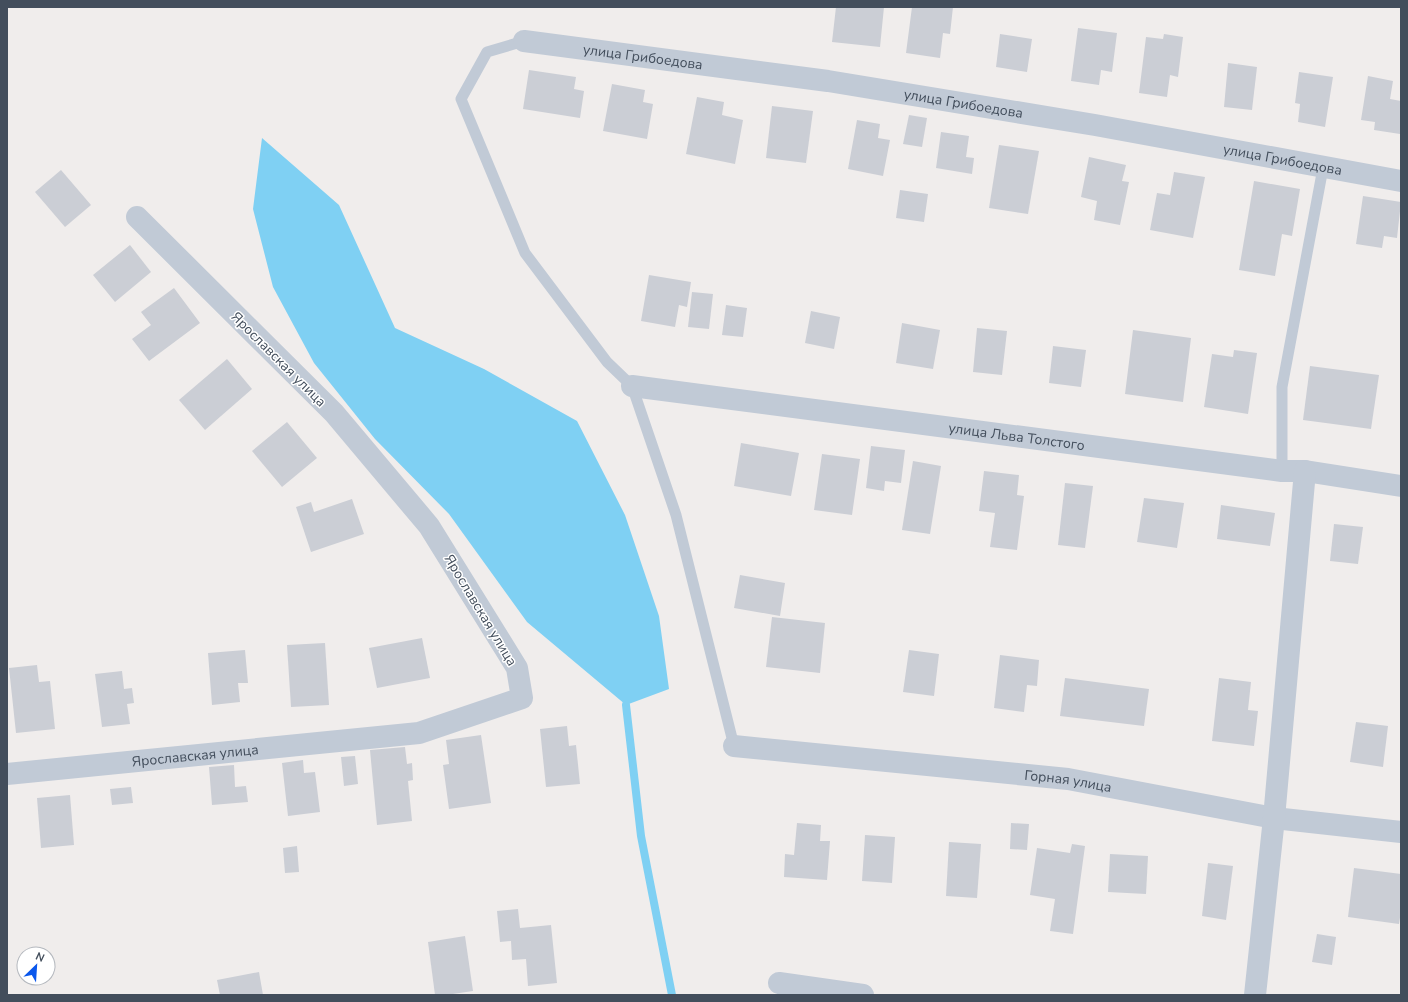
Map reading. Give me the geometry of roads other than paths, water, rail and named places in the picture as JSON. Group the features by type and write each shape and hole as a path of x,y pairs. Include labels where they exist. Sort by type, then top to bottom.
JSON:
{"street":[{"name":"улица Грибоедова","path":"524,41 828,81 1094,125 1323,168 1401,181"},
{"name":"Ярославская улица","path":"7,774 419,733 522,698 517,668 430,526 334,413 137,217"},
{"name":"улица Льва Толстого","path":"632,386 1282,471 1305,471 1401,486"},
{"path":"1255,995 1274,818 1305,471"},
{"name":"Горная улица","path":"734,746 1068,779 1274,818 1401,832"},
{"path":"778,983 863,995"}],"lane":[{"path":"524,41 487,52 461,99 525,254 607,362 632,386 676,515 734,746"},
{"path":"1282,471 1282,387 1323,168"}],"water":[{"path":"262,138 339,205 395,328 484,369 577,421 625,515 659,616 669,689 626,705 527,622 449,514 375,439 314,363 273,287 253,209"}],"waterway":[{"path":"626,705 641,836 672,995"}]}
